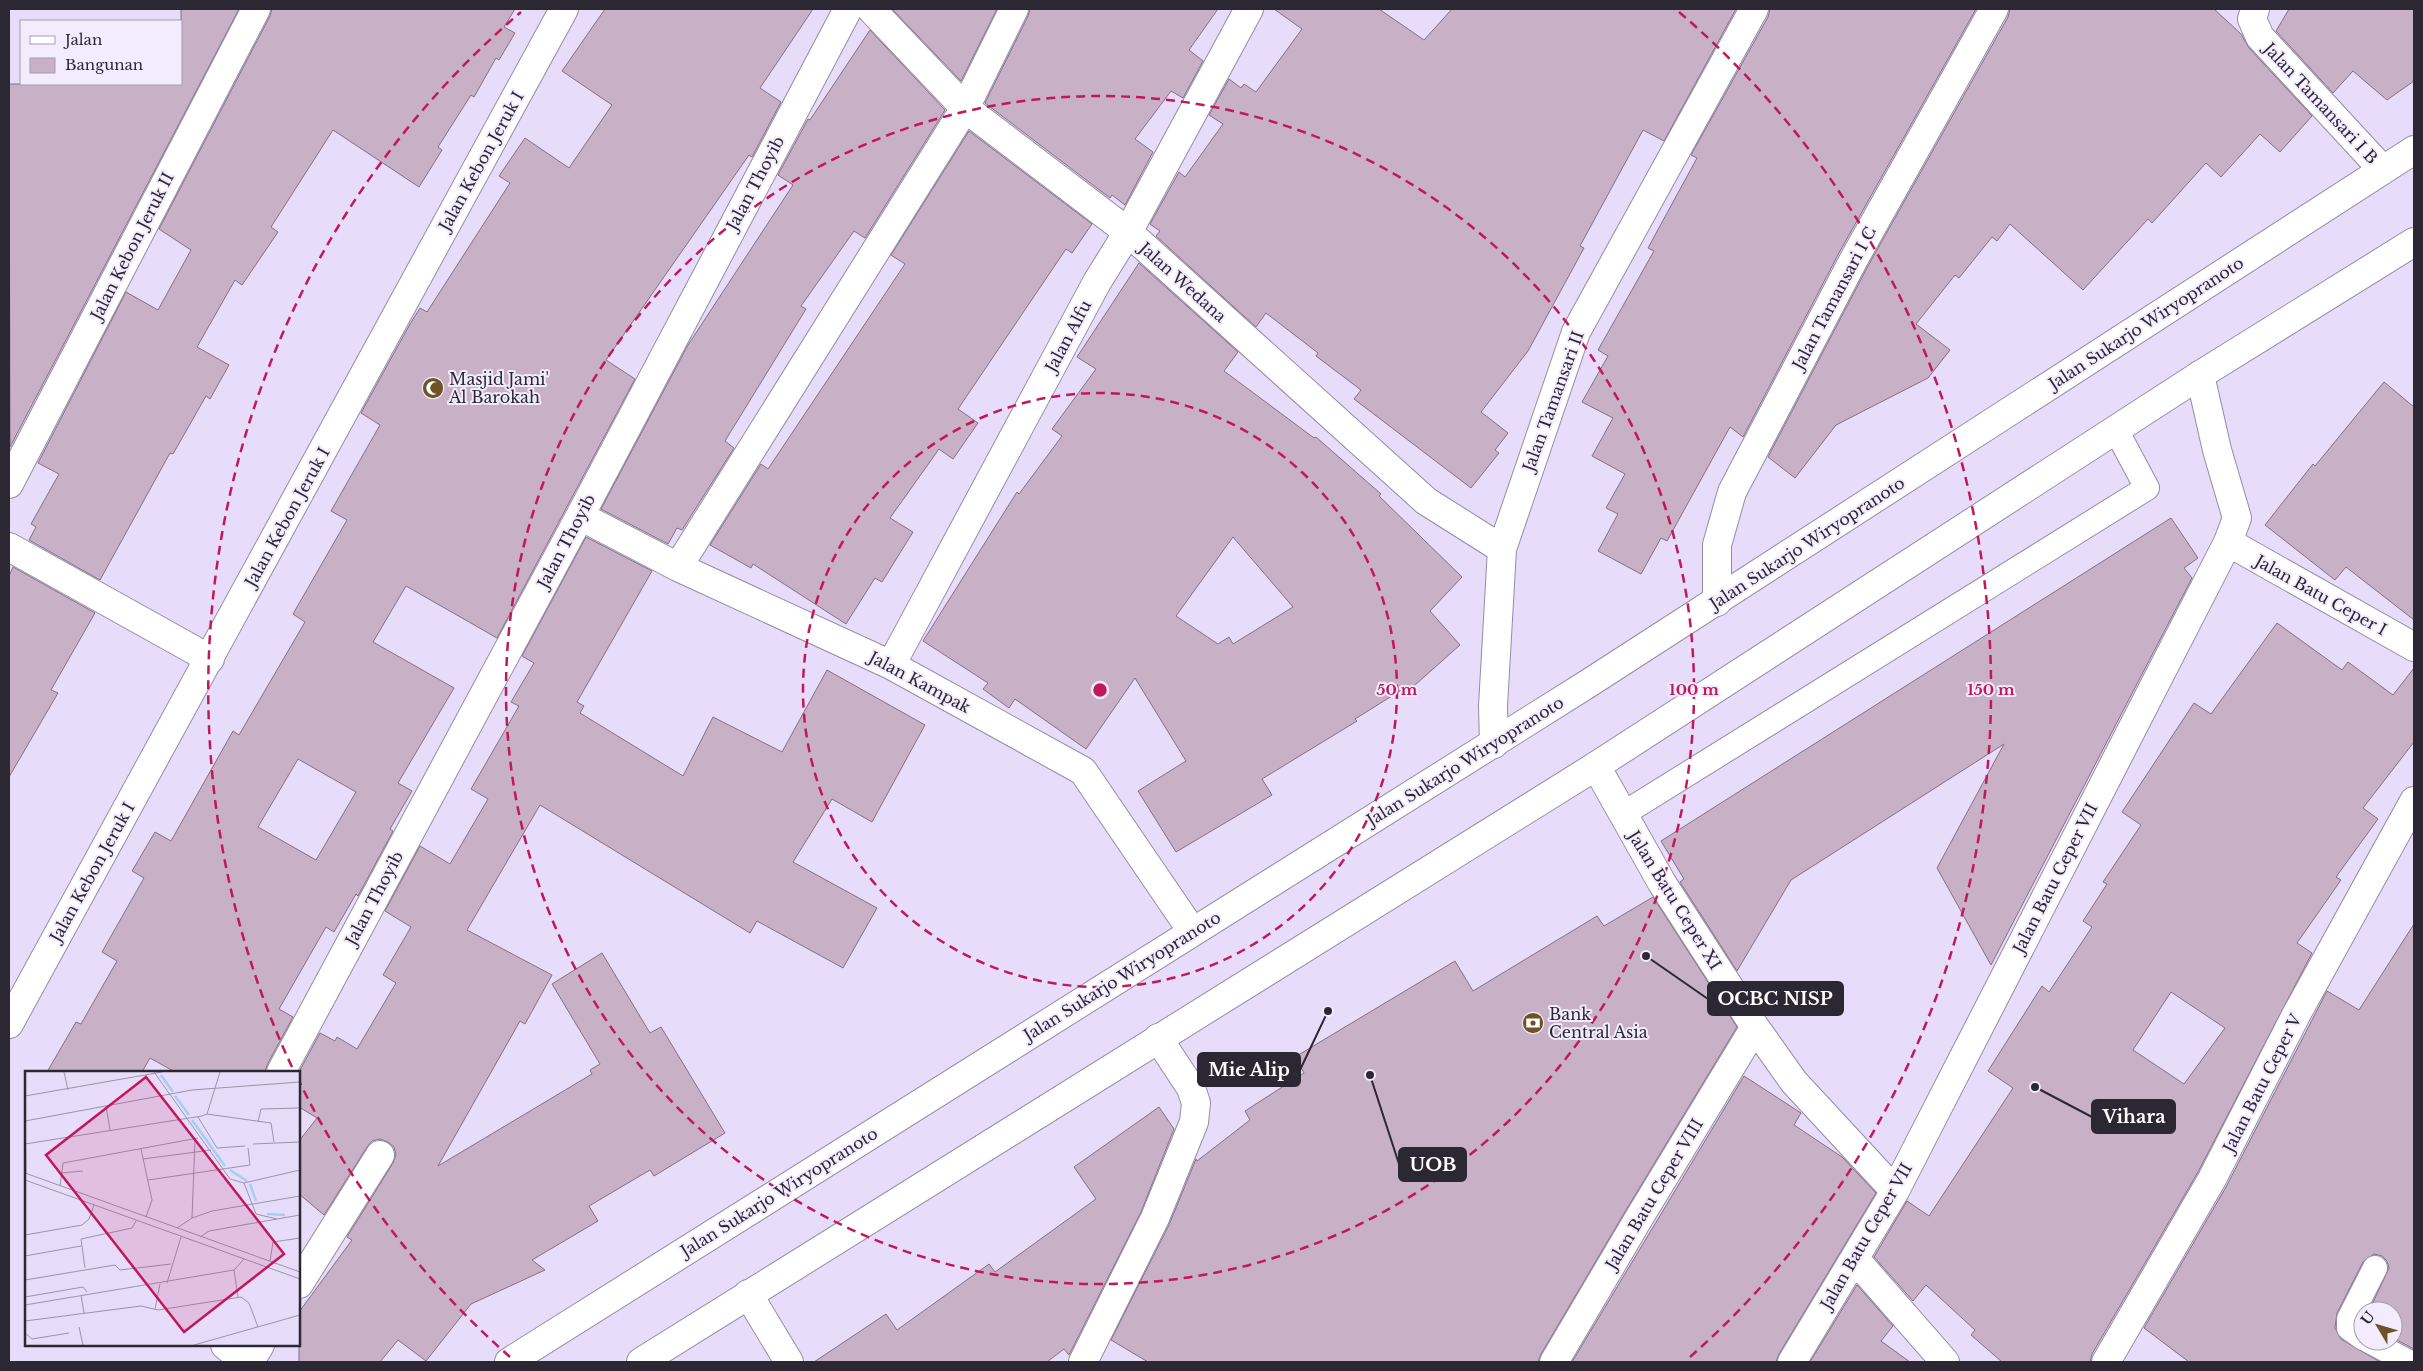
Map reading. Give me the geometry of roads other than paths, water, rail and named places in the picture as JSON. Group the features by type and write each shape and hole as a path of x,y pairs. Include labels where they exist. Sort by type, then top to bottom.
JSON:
{"street":[{"name":"Jalan Kebon Jeruk II","path":"9,484 256,9"},
{"name":"Jalan Kebon Jeruk I","path":"9,1024 564,9"},
{"name":"Jalan Thoyib","path":"282,1071 580,516 848,9"},
{"name":"Jalan Wedana","path":"871,9 965,108 1128,232 1426,501 1502,549"},
{"path":"678,568 965,108 1014,9"},
{"name":"Jalan Alfu","path":"891,665 1097,282 1128,232 1249,9"},
{"name":"Jalan Tamansari II","path":"1494,744 1493,706 1502,549 1576,332 1754,9"},
{"name":"Jalan Tamansari I C","path":"1717,602 1717,545 1732,492 1854,259 1994,9"},
{"name":"Jalan Tamansari I B","path":"2254,9 2252,19 2260,37 2382,169"},
{"name":"Jalan Sukarjo Wiryopranoto","path":"510,1362 1494,744 1717,602 2414,150"},
{"path":"641,1362 1596,766 2200,375 2414,242"},
{"name":"Jalan Batu Ceper VII","path":"1792,1362 1895,1191 2228,542 2237,518 2217,450 2200,375"},
{"name":"Jalan Kampak","path":"580,516 678,568 891,665 1083,771 1192,932"},
{"name":"Jalan Batu Ceper I","path":"2228,542 2414,647"},
{"path":"9,547 210,659"},
{"name":"Jalan Batu Ceper XI","path":"1596,766 1662,883 1755,1027 1794,1082 1895,1191"},
{"name":"Jalan Batu Ceper V","path":"2106,1362 2212,1179 2296,1015 2414,801"},
{"name":"Jalan Batu Ceper VIII","path":"1554,1362 1755,1027"},
{"path":"1083,1362 1155,1218 1194,1122 1196,1103 1191,1088 1158,1038"},
{"path":"300,1282 380,1155"},
{"path":"1855,1259 1945,1362"},
{"path":"748,1294 789,1362"},
{"path":"226,1346 245,1362"},
{"path":"250,1362 259,1346"}],"lane":[{"path":"1624,814 2147,488 2116,430"},
{"path":"2358,1301 2375,1268"},
{"path":"2353,1311 2349,1319 2349,1328 2353,1331"},
{"path":"2388,1351 2409,1362"}],"place":[{"name":"Masjid Jami' Al Barokah","path":"433,388"},
{"name":"OCBC NISP","path":"1646,956"},
{"name":"Mie Alip","path":"1328,1011"},
{"name":"Bank Central Asia","path":"1533,1023"},
{"name":"UOB","path":"1370,1075"},
{"name":"Vihara","path":"2035,1087"}]}
